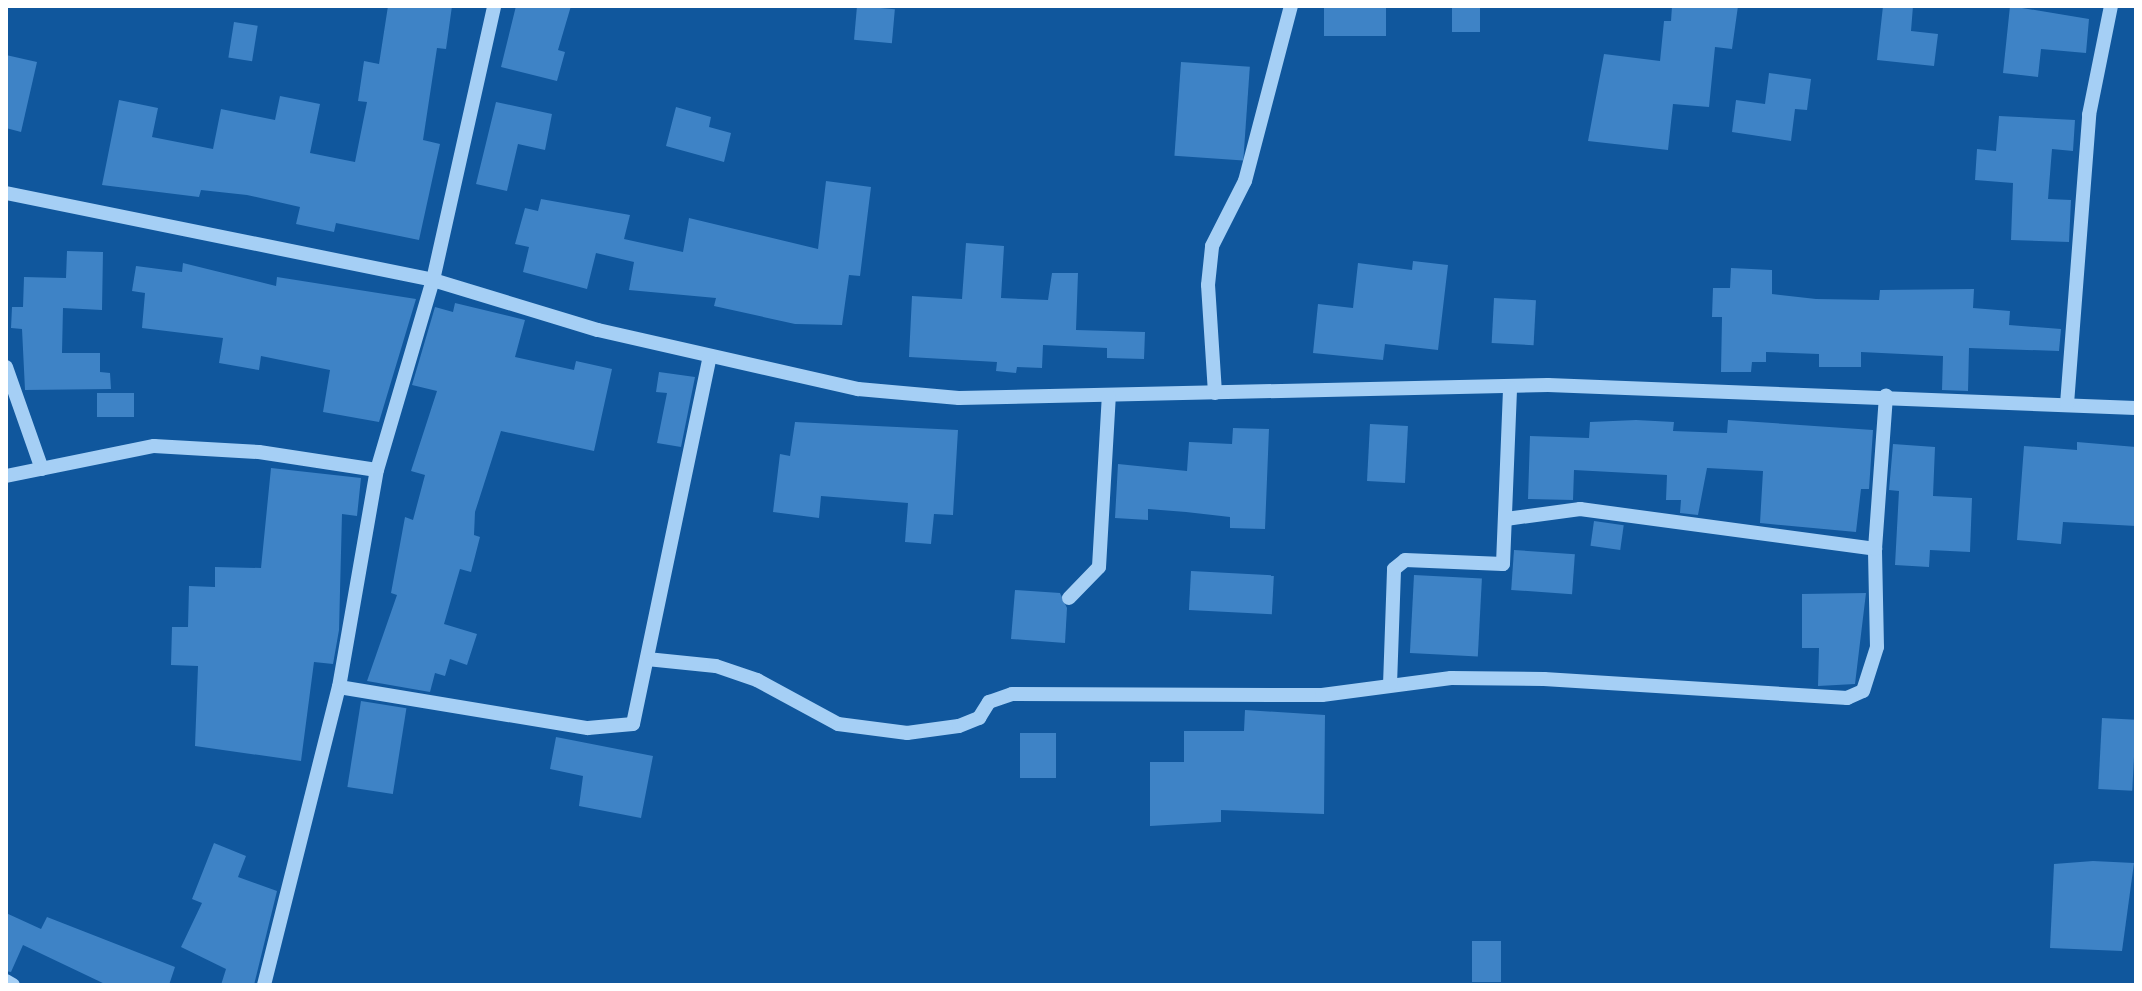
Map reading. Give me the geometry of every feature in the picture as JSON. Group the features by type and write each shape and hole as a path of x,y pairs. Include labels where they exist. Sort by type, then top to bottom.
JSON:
{"street":[{"path":"264,985 339,687 377,470 433,280 494,6"},
{"path":"1215,393 1208,285 1212,246 1245,181 1291,6"},
{"path":"2067,404 2089,115 2111,6"},
{"path":"6,193 433,280 598,330 858,389 959,398 1215,393 1294,386 1510,388 1886,395 2136,408"},
{"path":"339,687 624,730 637,716 710,356"},
{"path":"6,367 42,469"},
{"path":"1390,685 1394,569 1405,560 1503,564 1510,388"},
{"path":"647,659 716,666 757,680 838,724 907,733 959,726 979,718 989,702 1012,694 1322,695 1390,685 1544,679 1847,698 1863,691 1873,674 1875,549 1886,395"},
{"path":"1069,598 1099,567 1109,396"},
{"path":"6,476 154,446 259,452 377,470"},
{"path":"1506,519 1580,509 1875,549"},
{"path":"6,981 13,985"}],"building":[{"path":"388,6 452,6 446,49 437,48 423,140 440,144 419,240 336,223 334,232 296,224 300,207 247,195 201,190 199,197 102,185 119,100 158,108 152,137 213,149 221,109 275,120 280,96 320,104 310,153 355,162 367,102 358,101 364,61 379,64"},
{"path":"516,6 571,6 558,50 565,52 557,81 501,67"},
{"path":"857,6 895,9 892,43 854,40"},
{"path":"1324,6 1386,6 1386,36 1324,36"},
{"path":"1452,6 1480,6 1480,32 1452,32"},
{"path":"1672,6 1738,6 1732,49 1715,47 1709,107 1673,104 1668,150 1588,141 1604,54 1660,61 1664,21 1671,21"},
{"path":"1883,6 1913,6 1911,31 1938,34 1934,66 1877,60"},
{"path":"2010,6 2089,19 2086,53 2041,49 2038,77 2003,73"},
{"path":"234,22 258,26 252,61 228,58"},
{"path":"6,55 37,62 21,132 6,128"},
{"path":"1181,62 1250,67 1243,161 1174,156"},
{"path":"1769,73 1811,79 1807,110 1795,109 1791,141 1732,132 1736,100 1765,104"},
{"path":"496,102 552,114 545,150 518,144 507,191 476,184"},
{"path":"676,107 711,117 709,127 731,133 724,162 666,146"},
{"path":"1999,116 2075,120 2073,151 2052,149 2048,199 2071,200 2069,242 2011,240 2013,183 1975,180 1977,149 1996,151"},
{"path":"826,181 871,187 860,276 849,275 842,325 795,324 714,306 716,298 629,290 634,262 596,253 587,289 523,272 529,247 515,244 525,208 538,211 541,199 630,215 624,239 683,252 689,218 818,249"},
{"path":"966,243 1004,246 1001,298 1048,300 1052,273 1078,273 1076,330 1145,332 1144,359 1107,358 1107,348 1043,345 1042,368 1017,367 1016,373 996,371 997,362 909,357 912,296 962,299"},
{"path":"67,251 103,252 102,310 63,308 62,353 100,353 100,372 110,373 111,389 25,390 22,329 11,328 12,307 23,307 24,277 66,278"},
{"path":"1413,261 1448,265 1438,350 1385,344 1383,360 1313,353 1318,304 1353,308 1358,263 1412,270"},
{"path":"183,263 276,286 277,277 416,299 379,422 323,412 330,370 261,356 259,370 219,363 223,338 142,328 145,293 132,291 136,266 182,272"},
{"path":"1731,268 1772,270 1772,294 1816,299 1879,300 1880,290 1974,289 1973,308 2010,311 2009,325 2061,329 2059,351 1969,348 1968,391 1942,390 1943,356 1861,352 1861,367 1819,367 1819,354 1766,352 1766,362 1752,362 1751,372 1721,372 1722,317 1712,317 1713,288 1730,288"},
{"path":"1494,298 1536,300 1534,345 1492,343"},
{"path":"455,303 525,320 515,357 574,370 576,361 612,369 594,451 501,431 475,512 474,535 480,537 471,572 460,569 444,624 477,634 467,665 450,659 445,676 435,673 430,692 367,681 397,595 391,593 405,517 413,520 425,475 411,471 437,391 412,385 435,307 453,312"},
{"path":"659,372 695,377 681,447 657,443 667,393 656,392"},
{"path":"97,393 134,393 134,417 97,417"},
{"path":"1728,420 1873,430 1869,489 1861,489 1856,532 1760,523 1763,471 1707,468 1698,515 1680,513 1681,500 1666,500 1667,475 1574,470 1573,500 1528,499 1530,436 1589,438 1590,422 1674,422 1673,431 1727,433"},
{"path":"795,422 958,430 953,515 934,514 931,544 905,542 908,503 821,496 819,518 773,512 780,454 790,456"},
{"path":"1370,424 1408,426 1405,483 1367,481"},
{"path":"1233,428 1269,429 1265,529 1230,528 1230,517 1148,509 1148,520 1115,518 1118,464 1187,471 1189,442 1232,444"},
{"path":"2077,442 2136,447 2136,526 2063,522 2061,544 2017,540 2024,446 2077,450"},
{"path":"1893,444 1935,447 1933,496 1972,498 1970,552 1930,550 1929,567 1895,565 1899,491 1889,490"},
{"path":"271,468 361,478 357,516 342,514 339,630 333,664 314,662 301,761 195,746 198,666 171,665 172,627 188,627 189,586 215,587 215,567 261,568"},
{"path":"1594,521 1624,525 1620,550 1591,546"},
{"path":"1514,550 1575,554 1572,594 1511,590"},
{"path":"1191,571 1274,575 1272,614 1189,610"},
{"path":"1414,575 1482,579 1478,656 1410,653"},
{"path":"1015,590 1060,593 1067,608 1065,643 1011,639"},
{"path":"1866,593 1855,684 1818,686 1819,648 1802,648 1802,594"},
{"path":"361,701 406,708 393,794 347,787"},
{"path":"1245,710 1325,715 1324,814 1221,810 1221,822 1150,826 1150,762 1184,762 1184,731 1244,731"},
{"path":"2102,718 2136,720 2132,791 2098,789"},
{"path":"1020,733 1056,733 1056,778 1020,778"},
{"path":"556,737 653,756 641,818 579,806 583,776 550,769"},
{"path":"214,843 246,856 238,877 277,891 254,985 221,985 226,969 181,947 202,903 192,899"},
{"path":"2093,861 2134,863 2122,951 2050,948 2054,864"},
{"path":"6,913 41,929 47,917 175,967 169,985 107,985 23,945 11,972 6,971"},
{"path":"1472,941 1501,941 1501,982 1472,982"}]}
